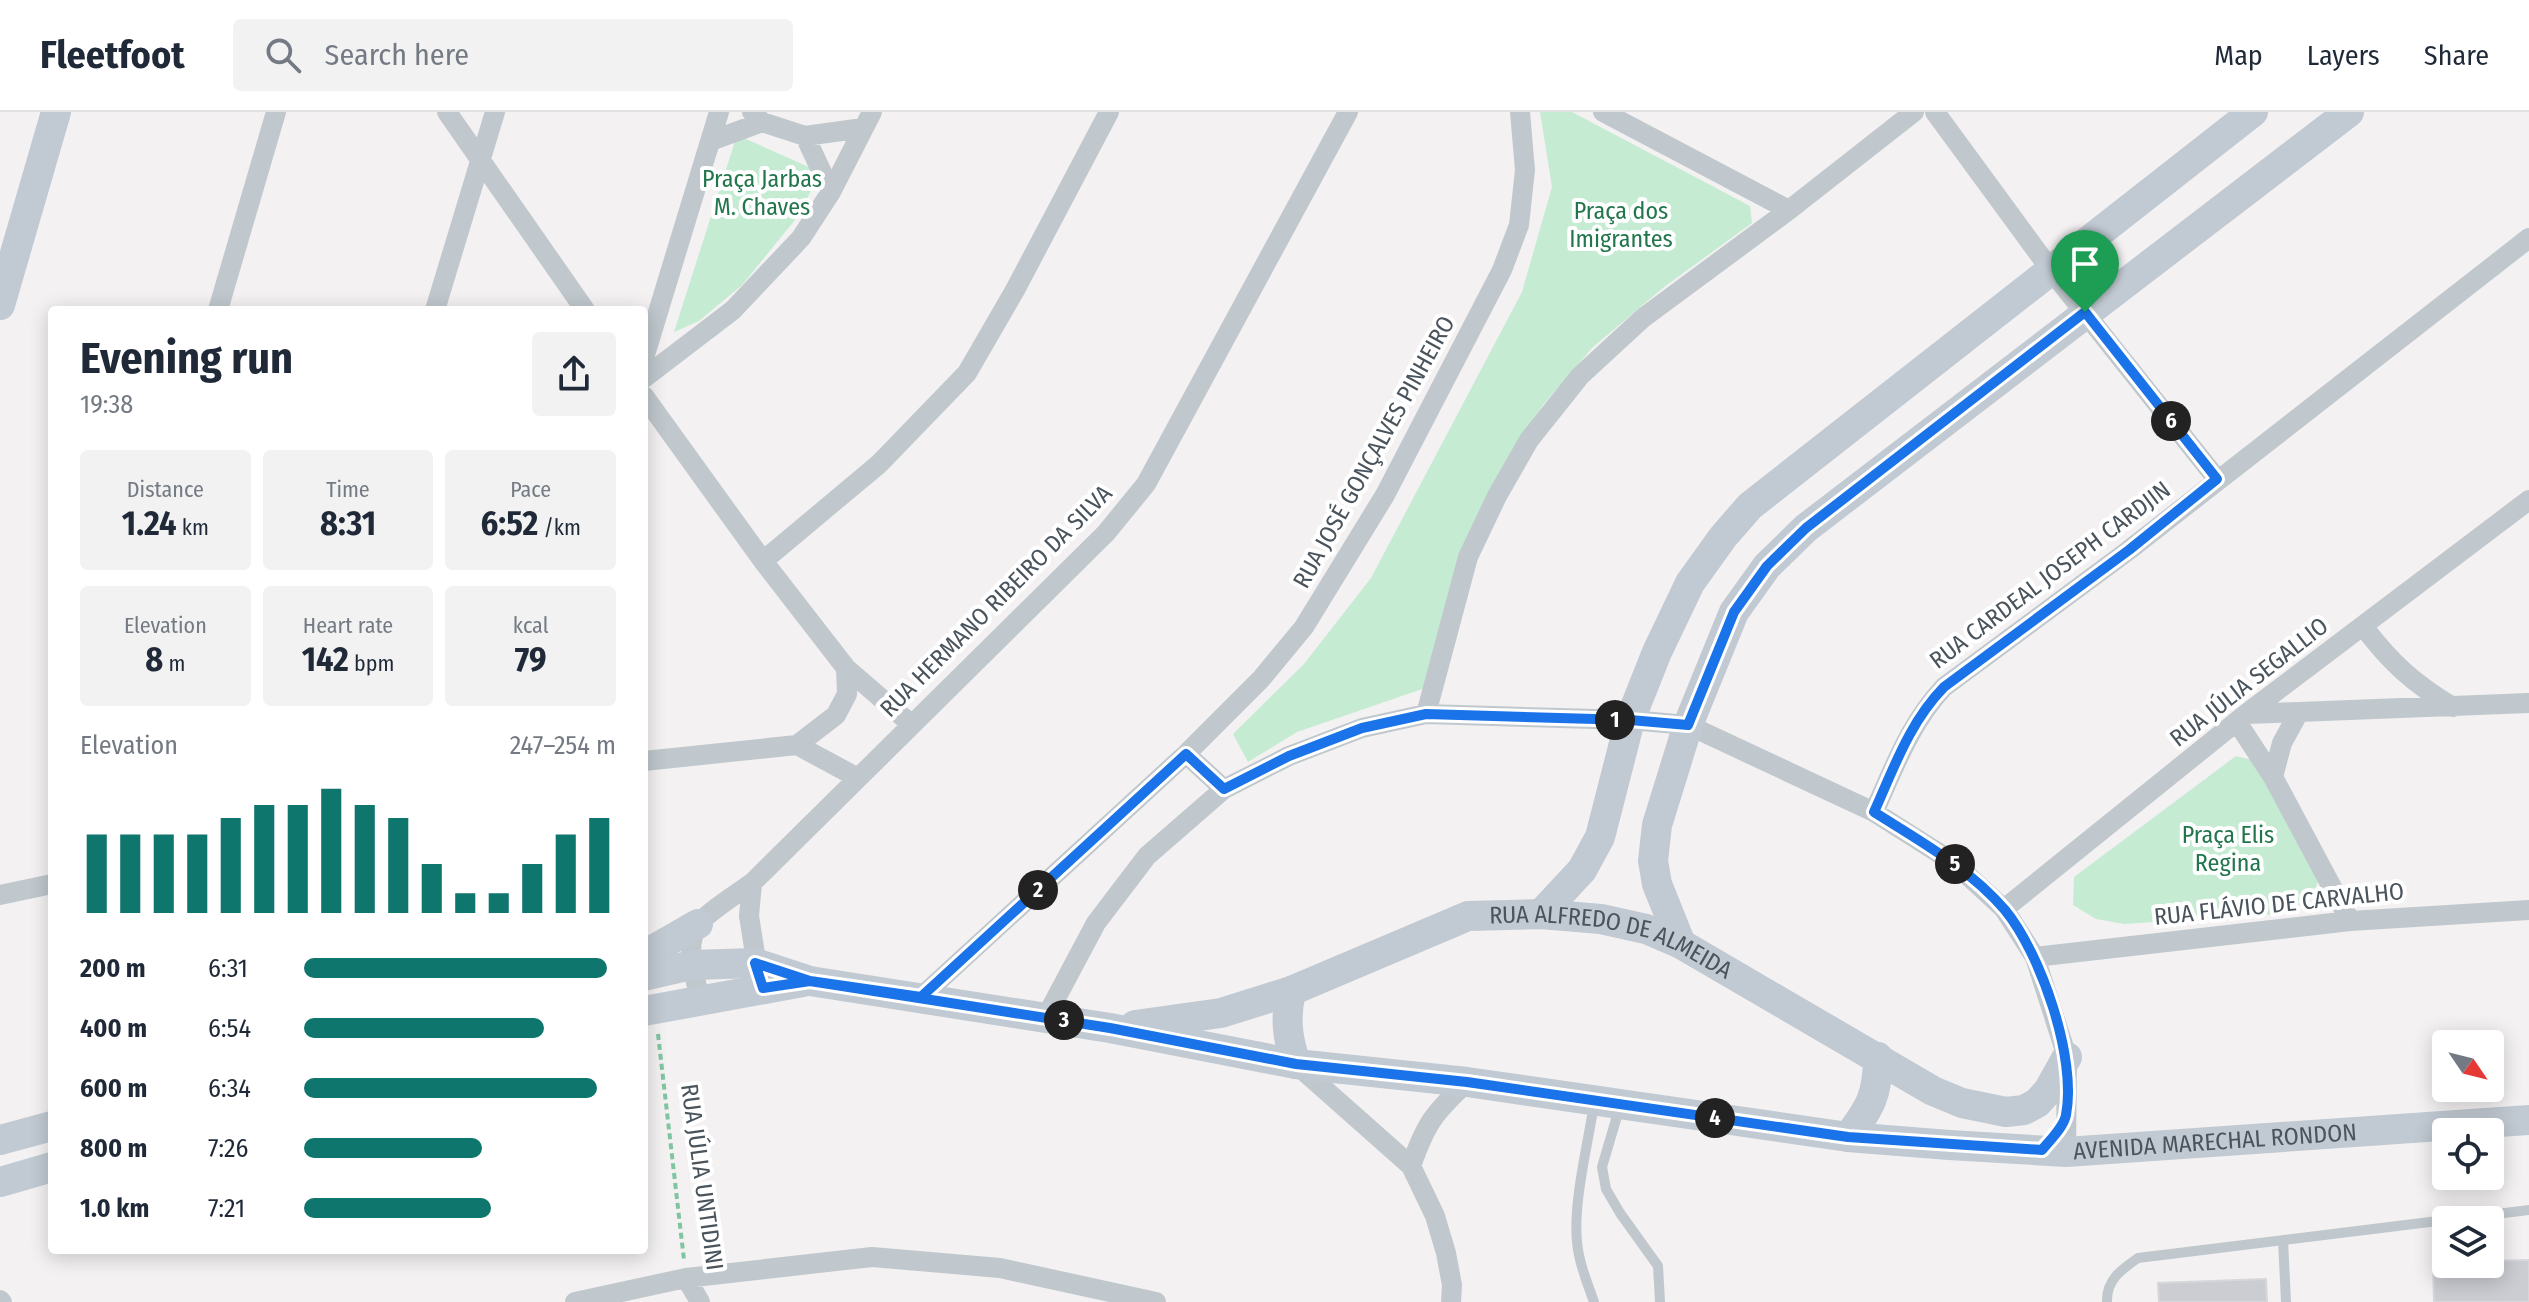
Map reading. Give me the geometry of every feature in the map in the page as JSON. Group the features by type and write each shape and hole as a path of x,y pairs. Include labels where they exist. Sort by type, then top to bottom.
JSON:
{"street":[{"path":"0,305 56,112"},
{"path":"219,306 276,112"},
{"path":"447,112 582,306"},
{"path":"436,306 495,112"},
{"path":"648,345 719,112"},
{"path":"763,561 879,464 967,373 1015,290 1109,112"},
{"name":"RUA HERMANO RIBEIRO DA SILVA","path":"698,924 752,883 1106,533 1146,484 1348,112"},
{"name":"RUA JOSÉ GONÇALVES PINHEIRO","path":"921,997 1186,754 1261,679 1304,627 1385,495 1502,270 1519,225 1525,170 1520,112"},
{"path":"1603,112 1789,210"},
{"path":"1426,714 1468,557 1497,496 1529,440 1580,376 1643,318 1914,112"},
{"path":"1935,112 2050,269 2217,479"},
{"path":"1541,914 1582,870 1600,837 1630,720 1657,652 1690,583 1750,506 2253,112"},
{"path":"1681,944 1657,884 1653,861 1657,825 1688,725 1734,612 1767,566 1806,528 2349,112"},
{"path":"711,141 757,117 805,136 867,120"},
{"path":"648,375 733,310 801,238 831,192 867,120"},
{"path":"805,136 831,192"},
{"name":"RUA CARDEAL JOSEPH CARDJIN","path":"1874,812 1911,729 1925,707 1944,687 2129,550 2529,238"},
{"path":"648,402 763,561 846,668 911,724"},
{"name":"RUA JÚLIA SEGALLIO","path":"2004,909 2242,718 2529,500"},
{"path":"2363,626 2397,667 2422,688 2453,707"},
{"path":"648,761 797,745 836,715 847,694 846,668"},
{"path":"2350,921 2242,718 2299,712 2529,703"},
{"path":"2273,777 2282,743 2299,712"},
{"path":"1046,1017 1096,923 1147,856 1224,789 1289,756 1362,728 1426,714 1630,720 1688,725 1874,812 1953,862 2004,909 2035,957 2067,1057 2066,1118 2054,1151"},
{"path":"797,745 858,778"},
{"path":"1186,754 1224,789"},
{"path":"0,895 48,883"},
{"path":"752,883 749,916 759,976"},
{"name":"RUA FLÁVIO DE CARVALHO","path":"2035,957 2350,921 2529,910"},
{"name":"RUA ALFREDO DE ALMEIDA","path":"1110,1028 1221,1013 1291,991 1468,916 1541,914 1601,919 1646,929 1681,944 1933,1091 1962,1103 2006,1112 2024,1110 2037,1103 2048,1091 2067,1057"},
{"path":"648,953 698,924"},
{"path":"698,924 693,940 692,965 700,999"},
{"name":"AVENIDA MARECHAL RONDON","path":"648,975 692,965 1046,1017 1296,1064 1467,1082 1848,1137 2054,1151 2529,1120"},
{"name":"AVENIDA MARECHAL RONDON","path":"649,1009 700,999 759,976"},
{"path":"1291,991 1286,1012 1286,1035 1296,1064 1411,1166 1435,1216 1446,1253 1452,1285 1451,1302"},
{"path":"1848,1137 1870,1109 1878,1083 1878,1057"},
{"path":"1411,1166 1423,1131 1439,1108 1467,1082"},
{"path":"0,1140 48,1127"},
{"path":"0,1182 48,1168"},
{"path":"575,1302 686,1278 872,1257 1000,1268 1156,1302"},
{"name":"RUA JÚLIA UNTIDINI","path":"686,1278 700,1302"}],"lane":[{"path":"1594,1302 1583,1273 1577,1240 1579,1203 1608,1102"},
{"path":"1608,1102 1602,1167 1606,1189 1658,1266 1660,1302"},
{"path":"2504,1213 2529,1210"},
{"path":"2107,1302 2107,1292 2118,1273 2138,1258 2432,1222"},
{"path":"2283,1240 2286,1302"}],"path":[{"name":"RUA JÚLIA UNTIDINI","path":"649,1009 686,1278"}],"green space":[{"name":"Praça dos Imigrantes","path":"1540,112 1572,112 1750,206 1752,223 1664,287 1592,348 1543,405 1504,464 1431,686 1297,732 1248,762 1233,734 1304,664 1371,578 1522,292 1552,187"},
{"name":"Praça Jarbas M. Chaves","path":"737,135 820,172 799,215 742,285 699,321 674,332"},
{"name":"Praça Elis Regina","path":"2236,756 2260,762 2319,871 2317,886 2307,901 2290,913 2124,924 2096,919 2073,905 2074,877"}],"building":[{"path":"2529,1260 2529,1302 2434,1302 2433,1278 2504,1278 2504,1261"},
{"path":"2266,1279 2267,1302 2159,1302 2158,1283"}],"route":[{"path":"2085,312 1806,528 1767,566 1734,612 1688,725 1630,720 1426,714 1362,728 1289,756 1224,789 1186,754 921,997 810,981 755,963 763,988 810,981 1110,1028 1296,1064 1467,1082 1848,1137 2042,1150 2066,1118 2067,1057 2035,957 2004,909 1953,862 1874,812 1911,729 1925,707 1944,687 2129,550 2217,479 2085,312"}]}
